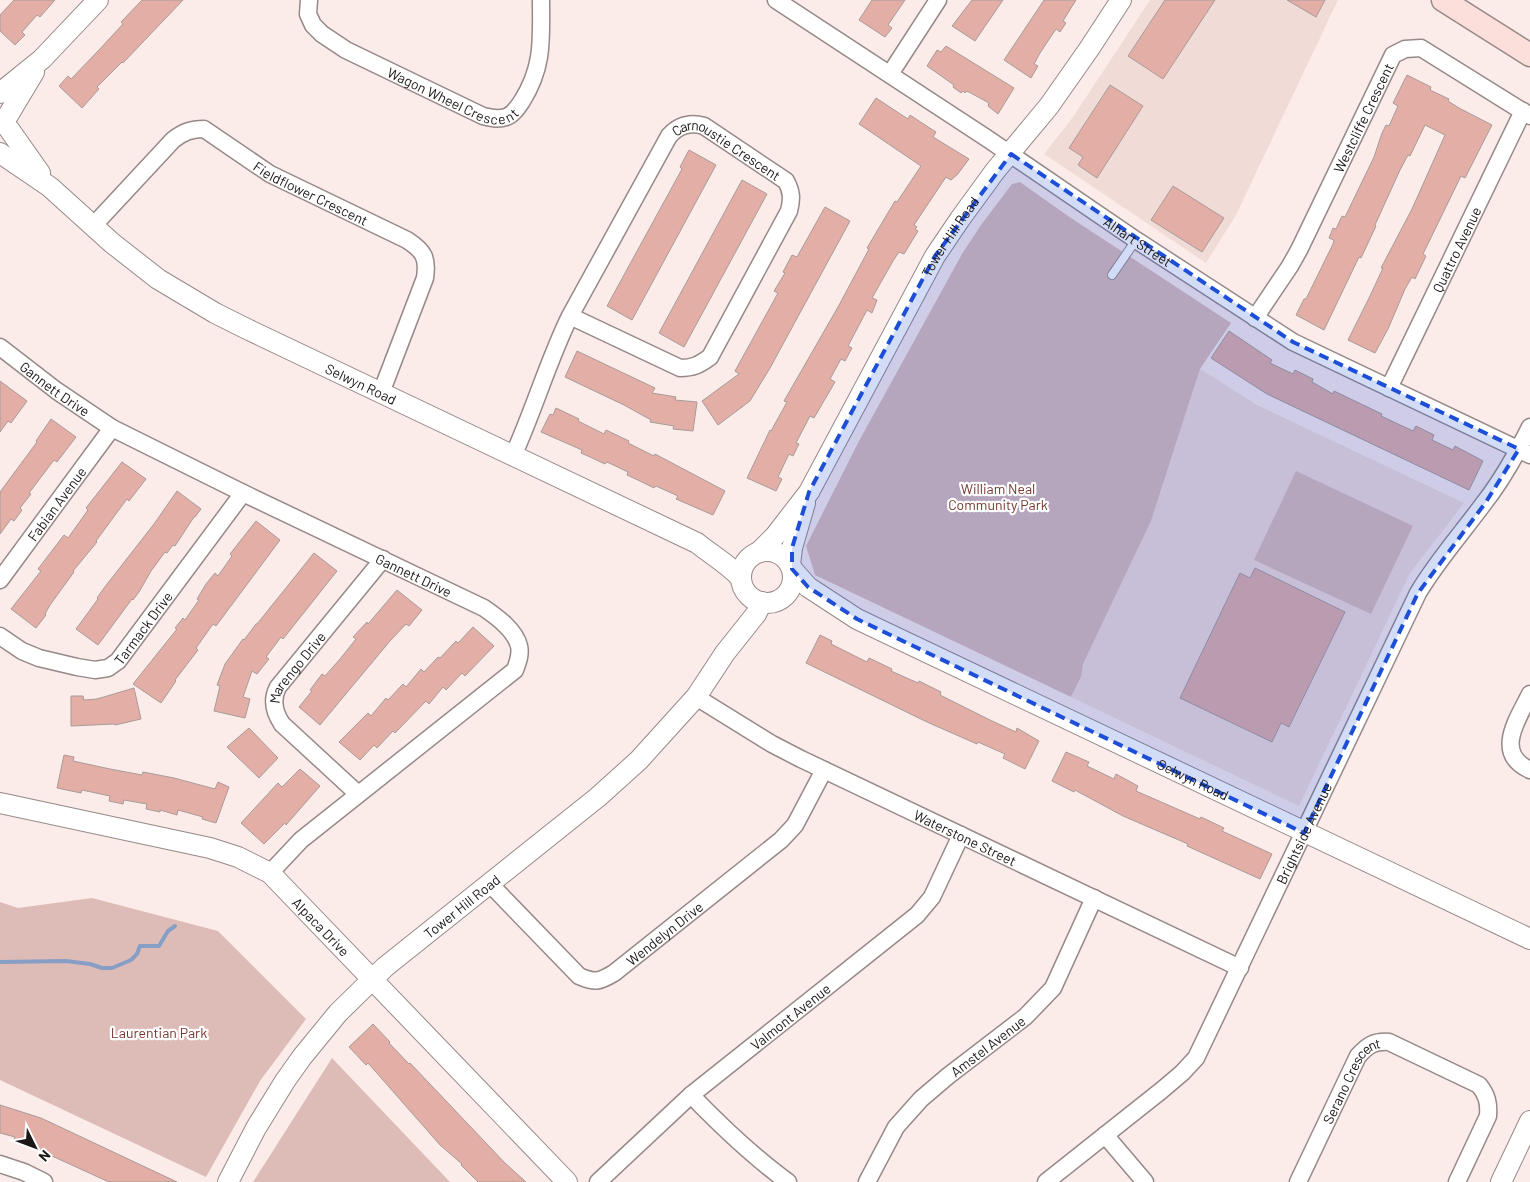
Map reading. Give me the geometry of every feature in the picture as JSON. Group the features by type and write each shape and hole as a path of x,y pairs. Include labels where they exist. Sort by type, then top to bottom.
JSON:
{"main road":[{"path":"1443,0 1530,55"}],"street":[{"path":"0,93 42,59 98,0"},
{"name":"Wagon Wheel Crescent","path":"309,0 308,14 313,25 322,34 346,50 483,116 496,119 508,117 518,108 533,82 538,66 541,0"},
{"name":"Alhart Street","path":"776,0 890,74 1136,240 1293,342 1524,452"},
{"path":"890,74 938,0"},
{"name":"Tower Hill Road","path":"755,554 775,536 809,492 935,256 960,219 1067,81 1121,0"},
{"name":"Westcliffe Crescent","path":"1255,318 1299,250 1393,55 1405,49 1421,48 1526,114"},
{"path":"4,125 42,59"},
{"name":"Quattro Avenue","path":"1389,388 1526,114"},
{"name":"Carnoustie Crescent","path":"513,456 524,433 555,346 570,316 669,136 675,129 682,125 690,124 704,126 786,180 792,199 789,211 710,358 698,366 680,368 570,316"},
{"name":"Selwyn Road","path":"4,125 50,187"},
{"name":"Fieldflower Crescent","path":"93,226 181,133 193,129 204,129 270,174 407,240 425,257 427,264 425,278 381,393"},
{"name":"Selwyn Road","path":"0,153 50,187 93,226 158,279 184,295 239,325 698,543 728,565 742,583"},
{"name":"Gannett Drive","path":"0,347 57,391 112,428 484,608 493,614 514,637 519,647 518,659 515,670 509,676 301,840 270,873"},
{"path":"1524,452 1530,427"},
{"name":"Fabian Avenue","path":"0,580 112,428"},
{"name":"Brightside Avenue","path":"1046,1182 1182,1073 1196,1058 1418,593 1430,573 1524,452"},
{"name":"Tower Hill Road","path":"791,567 792,548 809,492"},
{"name":"Tarmack Drive","path":"0,636 39,658 95,670 108,668 118,661 243,493"},
{"name":"Selwyn Road","path":"698,543 714,544 755,554"},
{"path":"774,551 786,559 791,567 793,577 792,585 788,592 782,598 769,603 754,600 742,583 743,566 755,554 774,551"},
{"name":"Marengo Drive","path":"358,794 282,724 276,714 274,694 383,559"},
{"name":"Selwyn Road","path":"791,567 808,587 857,619"},
{"name":"Tower Hill Road","path":"725,652 741,607 742,583"},
{"name":"Selwyn Road","path":"782,598 802,601 857,619 1530,939"},
{"name":"Tower Hill Road","path":"228,1182 269,1105 302,1057 338,1013 372,979 598,797 632,766 696,697 725,652 756,614 762,602"},
{"path":"1530,694 1510,736 1510,746 1513,754 1521,766 1530,770"},
{"name":"Waterstone Street","path":"696,697 772,744 824,770 1240,968"},
{"name":"Wendelyn Drive","path":"489,883 578,976 589,981 601,981 614,973 782,840 795,825 824,770"},
{"name":"Alpaca Drive","path":"0,803 210,848 238,858 270,873 567,1182"},
{"name":"Valmont Avenue","path":"598,1182 691,1095 917,915 932,897 961,835"},
{"name":"Amstel Avenue","path":"867,1182 896,1127 921,1099 1025,1016 1052,988 1094,898"},
{"name":"Serano Crescent","path":"1298,1182 1358,1056 1366,1046 1377,1041 1389,1042 1479,1085 1486,1094 1489,1105 1488,1116 1457,1182"},
{"path":"691,1095 733,1138 788,1182"},
{"path":"1501,1182 1530,1121"},
{"path":"1105,1135 1145,1182"},
{"path":"0,1164 24,1172 44,1182"}],"lane":[{"path":"1112,275 1136,240"}],"highlighted area":[{"path":"1011,154 1293,342 1519,449 1486,502 1418,593 1304,833 857,619 808,587 792,569 792,548 809,492 935,256"}],"shaded area":[{"path":"1150,0 1338,0 1236,215 1206,263 1044,154 1073,117"},
{"path":"1200,369 1257,405 1464,503 1410,573 1299,806 1071,697 1081,677 1083,664 1151,521"}],"green space":[{"name":"William Neal Community Park","path":"1020,182 1068,216 1231,323 1200,369 1151,521 1083,664 1081,677 1071,697 815,575 806,546 859,441 962,254 1012,184"},
{"path":"1296,471 1413,526 1371,614 1254,560"},
{"name":"Laurentian Park","path":"92,898 218,931 306,1019 260,1081 206,1177 0,1080 0,902 18,908"},
{"path":"332,1058 450,1182 253,1182"}],"building":[{"path":"14,0 55,0 40,17 37,15 22,32 25,35 15,45 0,31 0,15"},
{"path":"142,0 183,0 123,63 97,87 99,89 82,108 59,86 68,76 71,79 123,24 121,22"},
{"path":"872,0 905,0 888,25 892,28 885,37 859,20"},
{"path":"972,0 1003,0 975,41 952,26"},
{"path":"1044,0 1076,0 1063,21 1066,23 1060,32 1056,29 1040,53 1034,64 1038,66 1031,78 1004,60"},
{"path":"1165,0 1215,0 1163,79 1128,56"},
{"path":"1287,0 1325,0 1316,17"},
{"path":"946,46 1014,88 998,114 988,106 989,103 967,91 961,93 953,87 954,85 927,66 937,50 941,52"},
{"path":"1407,75 1431,87 1430,90 1449,99 1448,101 1459,108 1492,125 1465,178 1461,176 1423,254 1426,256 1415,279 1412,277 1405,289 1388,329 1375,353 1348,340 1383,268 1381,268 1412,209 1445,135 1425,125 1410,156 1408,155 1400,170 1361,258 1359,257 1324,330 1296,315 1333,244 1334,240 1329,238 1333,228 1336,229 1342,216 1345,217 1374,157 1382,133 1386,125 1389,126 1398,106 1393,103"},
{"path":"1110,85 1143,106 1097,178 1078,165 1083,157 1069,148"},
{"path":"876,98 908,119 910,115 936,132 933,137 969,159 951,180 946,177 914,225 918,231 904,254 899,252 893,261 872,298 877,300 872,313 867,310 848,346 852,348 845,361 841,359 830,379 835,382 814,418 810,416 796,443 799,444 793,456 789,454 778,477 782,479 776,491 747,478 770,430 787,402 784,401 838,307 869,249 867,248 895,201 897,202 921,166 859,124"},
{"path":"689,150 716,165 632,320 607,306 682,169 680,167"},
{"path":"742,180 767,194 684,347 659,333"},
{"path":"1173,186 1224,218 1202,252 1151,220"},
{"path":"825,207 850,221 750,401 718,425 702,401 739,374 735,371 778,293 774,291 785,273 783,272 792,255 797,257"},
{"path":"1229,331 1272,360 1270,363 1293,374 1295,370 1313,379 1312,382 1333,394 1334,391 1413,431 1416,426 1434,435 1432,440 1453,450 1455,446 1483,461 1469,490 1267,394 1211,358"},
{"path":"577,351 655,388 652,393 676,397 675,400 697,402 693,431 673,429 674,426 650,422 651,420 624,405 565,377"},
{"path":"0,381 27,401 11,423 8,421 0,432"},
{"path":"556,408 604,434 606,430 629,441 628,443 654,456 655,454 725,491 713,515 676,499 678,496 656,486 654,488 627,475 628,472 581,453 582,450 541,432 550,414 553,415"},
{"path":"51,419 76,437 57,462 54,460 29,493 31,494 20,508 22,510 14,521 11,519 0,534 0,492 37,442"},
{"path":"122,462 146,479 129,501 127,499 97,542 73,571 36,628 11,609 41,571 38,569 64,535 68,538 88,510 86,508"},
{"path":"177,491 201,509 175,546 173,545 167,553 165,552 139,592 98,645 76,629 104,588"},
{"path":"256,521 280,540 216,626 213,624 196,648 198,650 175,680 161,703 133,684 177,629 175,628 183,618 185,620 199,600 197,599 206,584 215,573 218,576 232,556 230,554"},
{"path":"314,553 337,571 283,639 281,637 266,657 269,659 257,674 252,671 243,697 250,699 245,718 214,711 220,686 217,685 225,664 243,639"},
{"path":"1255,568 1345,612 1289,727 1281,723 1272,742 1180,698 1240,573 1250,578"},
{"path":"397,590 422,610 409,626 406,624 390,641 320,725 299,707 312,691 310,690 322,674 325,676 356,639 353,637 367,622 368,624"},
{"path":"473,627 494,646 465,676 462,673 446,690 443,687 429,704 426,701 395,733 393,731 377,748 374,745 360,760 339,742 368,713 371,716 386,698 388,700 403,684 406,687 421,669 424,672 456,641 458,643"},
{"path":"820,635 832,641 831,644 867,662 869,658 892,669 891,671 918,683 919,681 941,692 940,695 992,721 1016,732 1017,728 1039,741 1025,769 1003,758 1005,754 927,722 806,663"},
{"path":"134,688 141,719 115,725 71,726 71,696 83,696 84,700 97,699"},
{"path":"249,728 278,758 259,778 227,747"},
{"path":"1066,752 1089,762 1087,766 1114,779 1116,774 1138,786 1136,791 1200,819 1201,817 1224,828 1222,831 1272,854 1260,879 1187,846 1188,844 1123,816 1075,790 1074,792 1052,781"},
{"path":"64,755 74,757 73,761 110,769 142,775 143,772 215,789 218,782 229,787 216,823 178,810 177,815 160,810 160,812 146,809 147,804 124,800 123,804 109,801 110,796 82,790 81,793 57,788"},
{"path":"300,769 320,786 286,825 285,823 264,844 241,823 278,783 282,787"},
{"path":"373,1024 409,1064 505,1163 526,1182 478,1182 462,1164 440,1145 368,1063 366,1065 349,1047"},
{"path":"0,1105 41,1118 177,1182 109,1182 30,1146 30,1144 14,1139 15,1137 0,1133"}],"waterway":[{"path":"0,962 66,961 90,964 102,968 112,968 131,960 137,954 140,946 159,946 168,931 175,926"}]}
